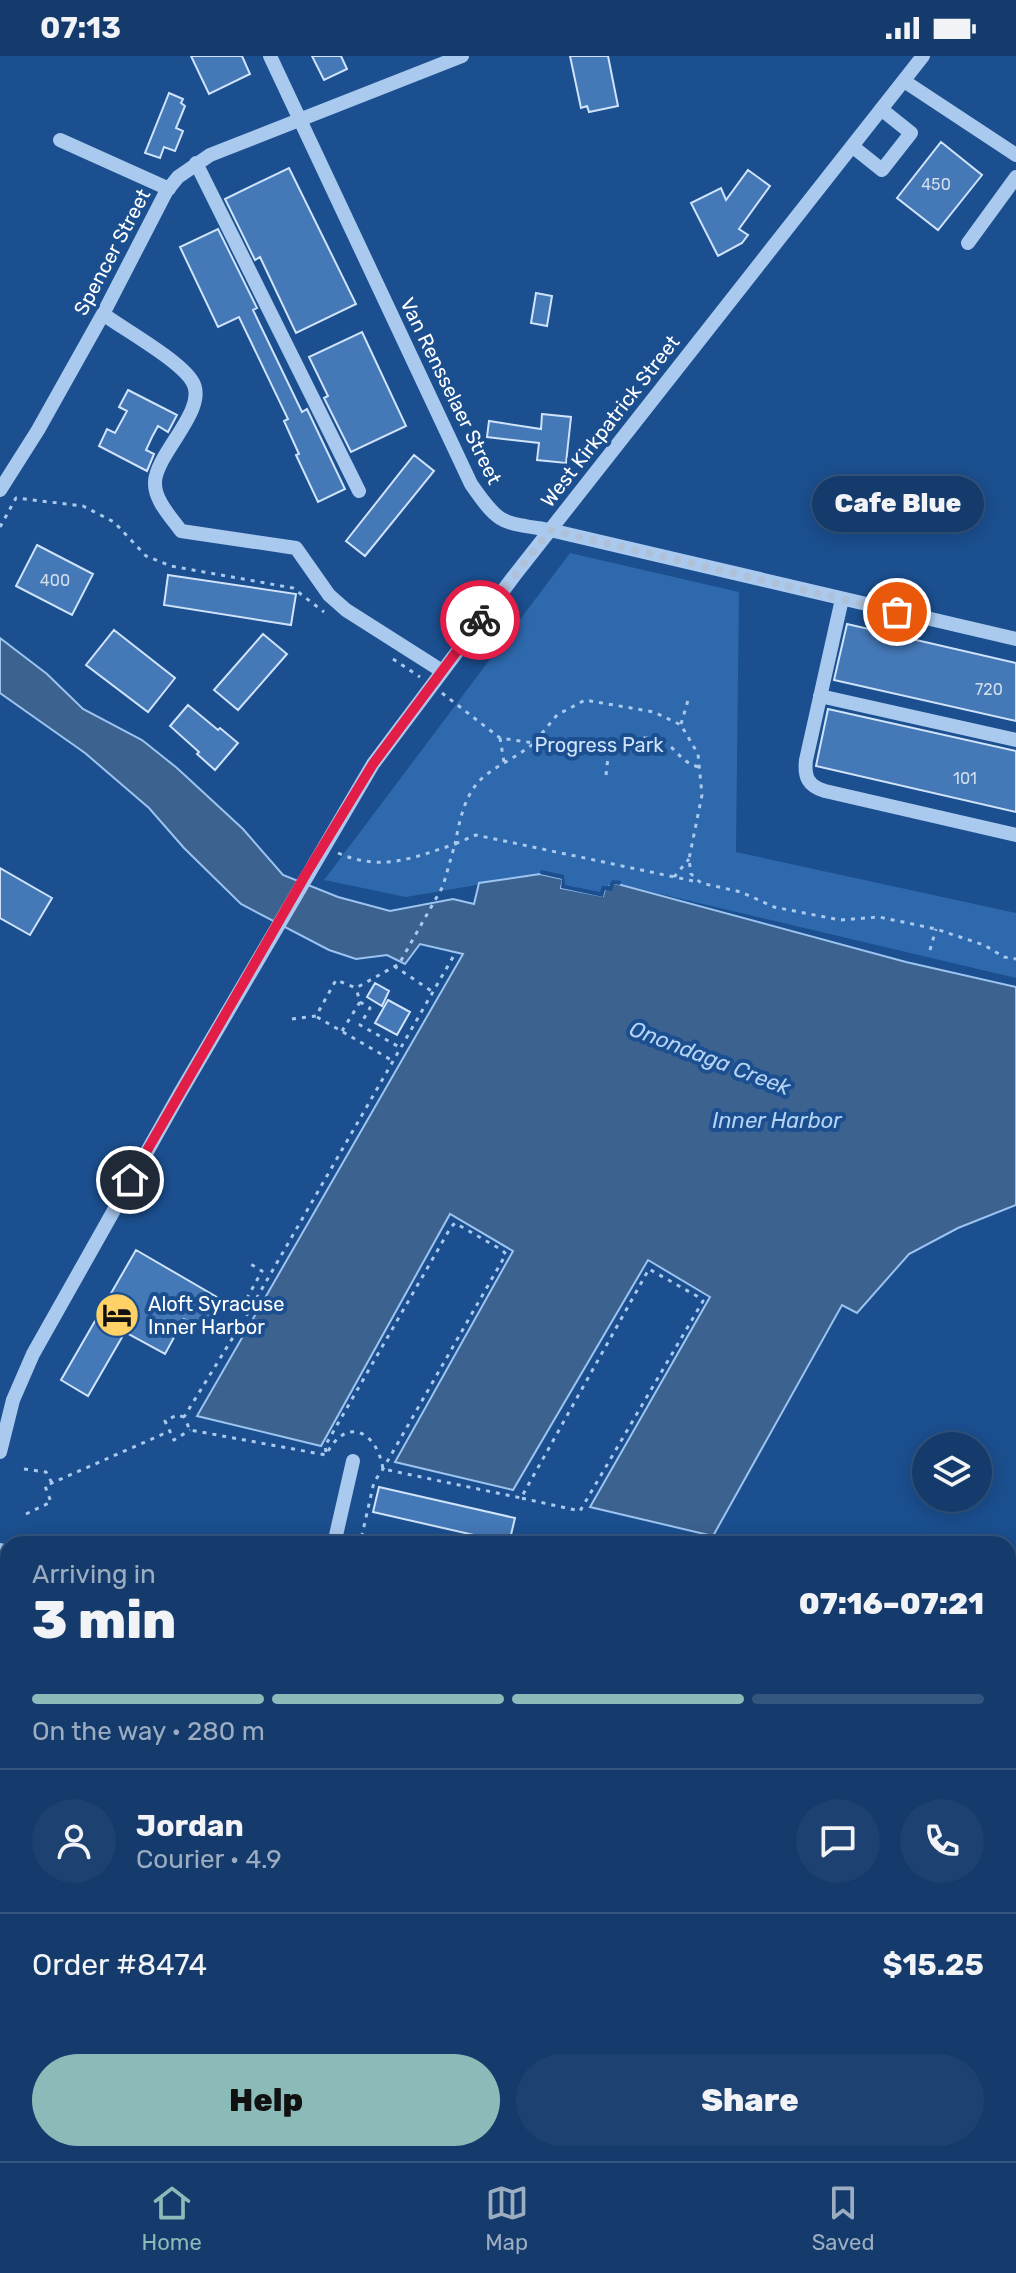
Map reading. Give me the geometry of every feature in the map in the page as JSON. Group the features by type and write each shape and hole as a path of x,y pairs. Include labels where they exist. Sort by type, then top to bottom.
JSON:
{"street":[{"name":"Van Rensselaer Street","path":"270,56 471,484 487,507 505,523 550,530 1016,639"},
{"name":"Spencer Street","path":"0,490 38,430 178,177 210,155 462,56"},
{"name":"West Kirkpatrick Street","path":"0,1452 13,1400 33,1354 306,874 373,764 550,530 923,56"},
{"path":"904,81 1016,155"},
{"path":"852,146 882,170 911,133 881,109"},
{"path":"60,140 169,189"},
{"path":"196,163 359,491"},
{"path":"968,243 1016,177"},
{"path":"103,314 182,370 193,382 197,393 192,410 158,470 155,483 159,499 181,531 296,548 329,595 346,610 442,671"},
{"path":"842,599 804,772 808,781 815,788 1016,835"},
{"path":"820,696 1016,740"},
{"path":"336,1536 353,1461"}],"path":[{"path":"0,527 16,498 83,506 114,522 146,556 171,566 293,588 325,613"},
{"path":"384,653 432,685 500,738 534,743"},
{"path":"681,725 689,697"},
{"path":"356,988 396,965 443,886 463,807 483,777 519,756 557,715 585,700 654,712 681,725 698,754 702,795 689,859 691,874 701,883"},
{"path":"500,738 504,763"},
{"path":"606,775 609,755 614,748 636,739 654,738 666,743 687,764 699,767"},
{"path":"324,847 358,862 393,863 476,835 741,892 774,907 827,918 879,917 936,929 1016,959"},
{"path":"674,877 689,859"},
{"path":"930,950 936,929"},
{"path":"184,1417 248,1313 453,957"},
{"path":"396,965 433,992"},
{"path":"316,1016 336,980 356,988"},
{"path":"356,988 360,1002 370,1008 360,1025 401,1048"},
{"path":"342,1031 360,1002"},
{"path":"292,1019 316,1016 393,1061"},
{"path":"326,1455 325,1446 455,1223 502,1250 506,1254 374,1482 362,1536"},
{"path":"248,1313 241,1309 262,1271 249,1263"},
{"path":"383,1469 580,1511 702,1299 649,1269 521,1498"},
{"path":"177,1415 184,1417 190,1430 174,1440 165,1421 177,1415"},
{"path":"190,1430 326,1455"},
{"path":"26,1514 51,1502 45,1486 170,1431"},
{"path":"326,1455 338,1438 346,1434 364,1434 371,1438 380,1452 383,1469"},
{"path":"24,1469 46,1472 52,1483"}],"green space":[{"name":"Progress Park","path":"570,553 739,592 736,852 1016,913 1016,978 614,883 603,897 561,888 540,874 406,897 324,880"}],"water":[{"name":"Inner Harbor","path":"0,638 47,674 83,709 142,740 177,768 243,829 283,875 338,897 390,911 453,899 474,904 479,883 540,874 563,879 561,888 603,896 605,889 614,883 906,962 1016,987 1016,1205 958,1228 909,1254 857,1313 842,1305 713,1536 590,1507 710,1297 648,1260 513,1490 395,1462 513,1251 450,1214 321,1446 197,1416 463,954 420,944 405,964 387,955 356,959 329,950 241,904 184,848 149,808 85,753 0,693"}],"pier":[{"path":"541,870 564,875 565,885 600,892 602,886 609,886 612,880 621,881 620,885 614,884 612,891 605,890 603,897 561,888 562,879 540,874"}],"building":[{"path":"191,56 242,56 250,74 209,94"},
{"path":"312,56 341,56 347,69 324,80"},
{"path":"570,56 608,56 618,106 589,112 587,106 581,108"},
{"path":"169,93 183,99 181,103 185,106 176,128 183,131 175,151 164,147 160,158 145,153"},
{"path":"941,142 982,175 938,230 897,198"},
{"path":"289,168 356,304 296,333 260,257 255,260 225,199"},
{"path":"748,170 770,186 739,229 748,235 742,243 718,256 691,203 721,188 726,200"},
{"path":"218,229 257,308 253,310 302,412 307,409 345,489 318,502 296,455 299,454 284,421 288,419 239,317 218,327 180,247"},
{"path":"536,293 552,296 547,326 531,323"},
{"path":"362,332 406,426 351,452 324,398 328,396 309,357"},
{"path":"128,390 177,415 168,432 158,426 152,437 146,450 154,454 147,471 99,446 107,429 115,433 127,411 119,407"},
{"path":"542,414 571,417 566,463 537,460 539,443 487,437 489,421 541,429"},
{"path":"414,455 434,471 365,556 346,541"},
{"path":"37,545 93,574 72,615 16,586"},
{"path":"168,575 296,594 291,625 164,605"},
{"path":"847,624 1016,663 1016,721 834,680"},
{"path":"114,630 175,678 148,712 86,665"},
{"path":"263,634 287,654 238,710 214,690"},
{"path":"188,705 238,743 215,770 170,726"},
{"path":"828,709 1016,751 1016,812 816,766"},
{"path":"0,868 52,898 30,935 0,918"},
{"path":"375,983 389,991 382,1006 367,997"},
{"path":"388,1000 410,1012 397,1035 375,1023"},
{"name":"Aloft Syracuse Inner Harbor","path":"136,1250 222,1300 204,1330 184,1319 165,1354 125,1332 88,1396 61,1380"},
{"path":"379,1487 515,1518 511,1536 478,1536 373,1512"}],"way so far":[{"path":"480,620 550,530 897,612"}],"place":[{"name":"Cafe Blue","path":"897,612"},
{"name":"Aloft Syracuse Inner Harbor","path":"117,1315"}],"route":[{"path":"130,1180 373,764 480,620"}],"water label":[{"name":"Onondaga Creek","path":"710,1058"}]}
